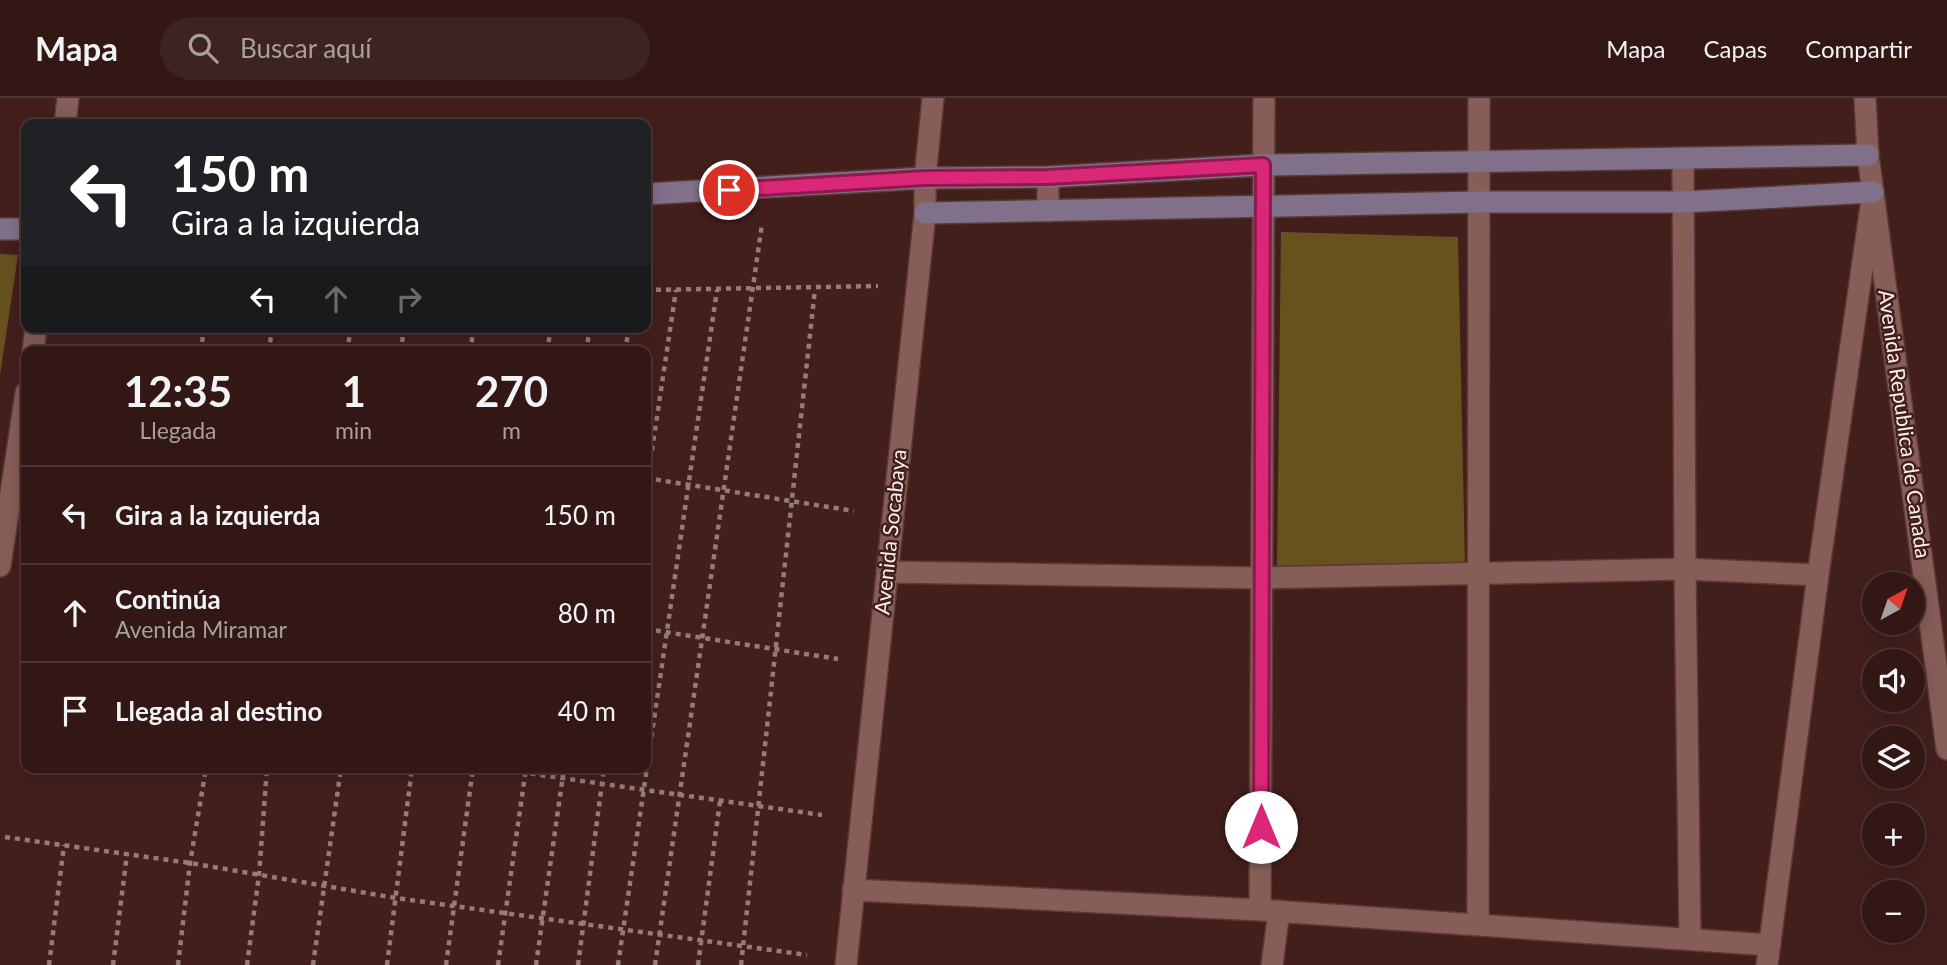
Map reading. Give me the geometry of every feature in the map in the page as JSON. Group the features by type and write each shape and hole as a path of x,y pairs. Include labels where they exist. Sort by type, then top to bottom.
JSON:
{"street":[{"path":"66,119 68,98"},
{"name":"Avenida Socabaya","path":"846,965 925,213 925,178 933,98"},
{"path":"1264,98 1261,578 1272,965"},
{"path":"1478,923 1479,98"},
{"name":"Avenida Republica de Canada","path":"1865,98 1868,155 1947,749"},
{"path":"651,194 925,178 1048,177 1263,165 1868,155"},
{"path":"1683,158 1690,939"},
{"path":"1048,177 1048,211"},
{"path":"853,890 1478,923 1690,939 1768,955 1818,575 1873,192 1683,202 1479,202 925,213"},
{"path":"0,229 21,229"},
{"path":"0,566 21,426"},
{"path":"887,572 1261,578 1685,569 1818,575"}],"path":[{"path":"655,965 762,223"},
{"path":"651,290 878,286"},
{"path":"741,965 815,289"},
{"path":"651,452 676,290"},
{"path":"651,734 717,290"},
{"path":"651,479 854,511"},
{"path":"651,630 838,659"},
{"path":"178,965 190,863 205,773"},
{"path":"247,965 260,875 267,773"},
{"path":"313,965 340,773"},
{"path":"387,965 411,773"},
{"path":"446,965 472,773"},
{"path":"498,965 525,773"},
{"path":"536,773 822,815"},
{"path":"536,965 564,773"},
{"path":"578,965 603,773"},
{"path":"618,965 645,773"},
{"path":"698,965 720,801"},
{"path":"5,837 190,863 397,898 807,955"},
{"path":"49,965 64,845"},
{"path":"113,965 127,854"}],"shaded area":[{"path":"1281,232 1458,237 1465,564 1277,566"},
{"path":"0,254 18,255 0,375"}],"route":[{"path":"729,190 925,178 1048,177 1263,165 1261,827"}]}
